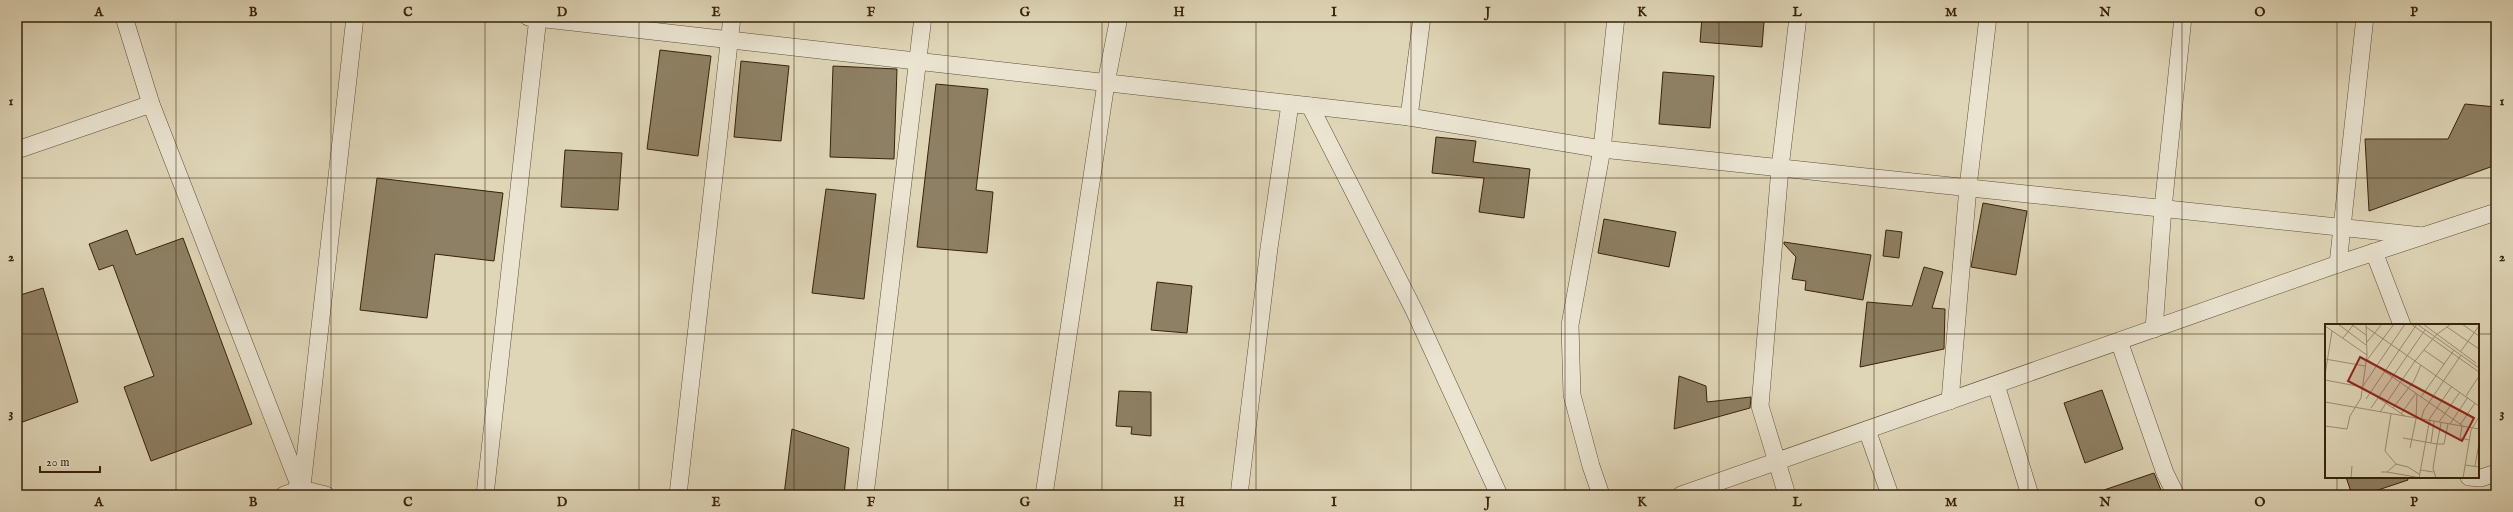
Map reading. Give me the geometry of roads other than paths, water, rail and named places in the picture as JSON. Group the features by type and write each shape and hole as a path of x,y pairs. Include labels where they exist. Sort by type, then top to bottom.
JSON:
{"street":[{"path":"124,17 151,104 302,492"},
{"path":"302,492 355,17"},
{"path":"485,495 535,17 1409,117 1602,149 2423,236"},
{"path":"678,495 732,17"},
{"path":"865,495 923,17"},
{"path":"1044,495 1106,83 1119,17"},
{"path":"1409,117 1422,17"},
{"path":"1601,495 1591,466 1572,395 1570,325 1602,149 1616,17"},
{"path":"1787,495 1760,406 1780,168 1798,17"},
{"path":"1950,401 1968,188 1988,17"},
{"path":"2154,329 2163,208 2183,17"},
{"path":"2338,264 2365,17"},
{"path":"17,150 151,104"},
{"path":"1239,495 1269,248 1290,104"},
{"path":"1310,106 1414,310 1499,495"},
{"path":"1681,495 2338,264 2496,212"},
{"path":"2374,252 2402,324"},
{"path":"2119,341 2164,473 2176,495"},
{"path":"1996,385 2030,495"},
{"path":"1867,430 1890,495"},
{"path":"2479,478 2496,473"},
{"path":"284,495 302,492 326,495"}]}
